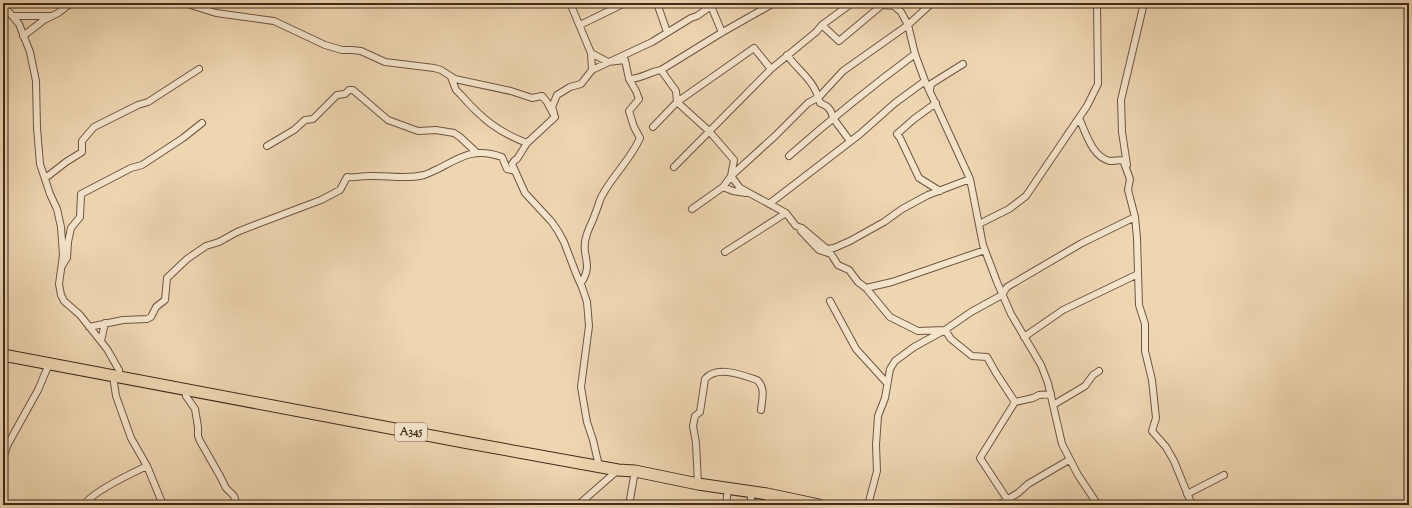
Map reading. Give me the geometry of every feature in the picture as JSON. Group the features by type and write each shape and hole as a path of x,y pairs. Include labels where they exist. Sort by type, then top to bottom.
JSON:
{"highway":[{"name":"A345","path":"3,356 469,443 618,470 635,471 698,484 767,494 820,505"}],"street":[{"path":"24,36 69,6 71,3"},
{"path":"184,3 216,12 274,21 335,49 361,51 385,62 434,68 441,70 451,77 511,91 532,98 542,96 555,117"},
{"path":"570,3 591,53 592,70"},
{"path":"580,25 625,3"},
{"path":"658,3 667,32"},
{"path":"629,79 643,77 661,70 721,33 774,3"},
{"path":"674,167 771,69 816,32 822,25 852,3"},
{"path":"692,209 723,187 731,176 775,136 808,103 818,97 843,71 908,25 932,3"},
{"path":"979,224 1009,209 1026,196 1087,106 1098,84 1097,3"},
{"path":"1144,3 1121,100 1122,132 1130,178 1128,190 1135,217 1139,305 1145,324 1145,351 1152,380 1156,418 1152,431 1169,452 1192,505"},
{"path":"555,117 552,107 557,95 570,87 581,84 592,70 652,42 691,18 697,16 713,4 721,33"},
{"path":"822,25 839,41 882,5 893,4 901,12 908,25 915,54 925,81 970,179 985,250 1002,295 1011,314 1041,365 1051,394 1058,431 1069,460 1098,505"},
{"path":"3,5 19,24 30,52 36,81 40,164 50,194 57,209 61,227 63,255 59,284 61,295 64,301 80,314 116,363 119,370 116,377 116,396 131,438 147,466 163,505"},
{"path":"13,16 52,16"},
{"path":"653,127 677,102 754,48 771,69"},
{"path":"581,284 588,268 584,244 602,195 634,150 640,138 634,127 629,111 639,99 629,79 625,60 608,62 591,53"},
{"path":"789,156 876,83 915,54"},
{"path":"787,55 796,68 805,74 811,82 820,103 828,106 833,118 850,141"},
{"path":"930,90 931,84 963,64"},
{"path":"44,176 48,176 82,152 82,142 94,127 138,105 148,102 199,69"},
{"path":"661,70 676,91 677,102 709,131 734,160 731,176 740,188 786,213 819,250 832,254 838,264 849,270 890,317 918,331 945,330"},
{"path":"451,77 456,90 493,126 509,136 527,142"},
{"path":"769,204 850,141 895,103 925,81"},
{"path":"267,146 294,130 305,120 313,119 337,95 345,94 349,90 353,90 388,120 418,131 428,129 454,133 477,153"},
{"path":"936,103 897,134 919,178 940,190"},
{"path":"555,117 527,142 512,164 525,193 551,221 564,242 587,302 589,326 581,387 587,422 593,440 598,466"},
{"path":"1079,118 1092,146 1102,158 1111,161 1123,160 1130,178"},
{"path":"61,268 68,258 68,242 71,228 80,217 81,194 131,168 142,165 183,138 202,123"},
{"path":"89,327 136,318 147,319 151,317 156,307 165,300 167,278 187,259 206,246 220,242 237,232 340,190 347,178 368,176 406,178 425,175 463,156 477,153 494,155 502,158 507,169 515,171"},
{"path":"832,254 915,202 940,190 970,179"},
{"path":"723,187 733,191 754,195"},
{"path":"725,252 786,213"},
{"path":"868,505 876,471 878,416 885,398 886,382 890,369 895,361 900,356 945,330 971,312 1002,295 1007,287 1082,242 1135,217"},
{"path":"796,226 802,228 827,249 834,248 850,241 884,222"},
{"path":"866,288 892,282 985,250"},
{"path":"1024,337 1063,310 1138,274"},
{"path":"830,301 856,349 886,382"},
{"path":"101,341 105,323"},
{"path":"945,330 951,339 972,356 987,357 1016,402"},
{"path":"3,458 8,444 38,390 49,364"},
{"path":"1053,405 1085,386 1093,375 1099,371"},
{"path":"698,484 696,443 693,426 695,416 700,412 703,383 708,375 715,372 726,372 756,380 763,388 761,410"},
{"path":"185,389 186,396 195,409 200,441 226,488 234,496 237,505"},
{"path":"1007,499 980,458 1016,402 1033,398 1039,394 1051,394"},
{"path":"998,505 1018,493 1037,478 1069,460"},
{"path":"84,505 103,489 147,466"},
{"path":"578,505 618,470"},
{"path":"629,505 635,471"},
{"path":"1187,494 1224,475"},
{"path":"726,505 728,488"},
{"path":"750,491 752,505"},
{"path":"767,494 771,505"}]}
